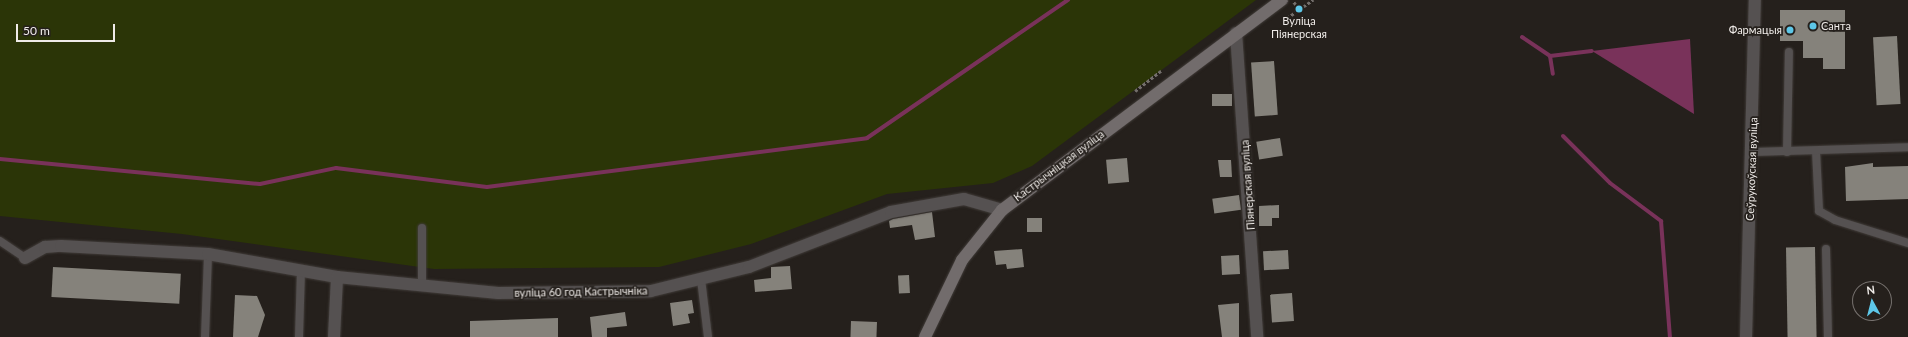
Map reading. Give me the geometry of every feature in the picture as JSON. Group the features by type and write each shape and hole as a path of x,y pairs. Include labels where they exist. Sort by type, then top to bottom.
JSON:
{"street":[{"name":"Кастрычніцкая вуліца","path":"925,337 962,260 1002,210 1236,32 1282,0"},
{"name":"Сеўрукоўская вуліца","path":"1746,337 1753,152 1755,0"},
{"name":"Піянерская вуліца","path":"1236,32 1257,337"},
{"name":"вуліца 60 год Кастрычніка","path":"25,258 40,249 61,246 208,254 337,277 422,286 530,294 651,291 749,267 891,212 964,199 1002,210"},
{"path":"334,337 337,277"}],"lane":[{"path":"1787,152 1789,52"},
{"path":"1753,152 1816,152 1908,146"},
{"path":"1816,152 1819,211 1835,220 1908,242"},
{"path":"422,228 422,286"},
{"path":"0,241 25,258"},
{"path":"1826,249 1828,337"},
{"path":"205,337 208,254"},
{"path":"299,337 300,270"},
{"path":"701,279 708,337"}],"path":[{"path":"1292,0 1299,10"},
{"path":"1287,18 1313,0"},
{"path":"1135,91 1161,72"}],"green space":[{"path":"0,0 1256,0 1032,166 993,183 887,194 751,244 659,267 434,269 182,234 0,216"}],"shaded area":[{"path":"1690,39 1694,114 1592,51"}],"building":[{"name":"Санта","path":"1780,10 1845,10 1845,69 1823,69 1823,58 1803,58 1803,41 1780,41"},
{"path":"1897,36 1901,104 1877,105 1873,37"},
{"path":"1274,61 1278,115 1255,116 1251,63"},
{"path":"1212,94 1232,94 1232,106 1212,106"},
{"path":"1280,138 1283,156 1259,160 1256,142"},
{"path":"1127,158 1129,182 1108,184 1106,160"},
{"path":"1218,160 1231,160 1232,177 1220,177"},
{"path":"1873,163 1873,167 1908,166 1908,199 1846,201 1845,167"},
{"path":"1239,195 1241,210 1214,214 1212,199"},
{"path":"1279,205 1279,218 1272,218 1272,226 1259,226 1259,206"},
{"path":"932,212 935,237 915,240 912,225 890,228 889,221 893,219"},
{"path":"1027,218 1042,218 1042,232 1027,232"},
{"path":"1815,247 1817,337 1788,337 1786,248"},
{"path":"1022,249 1024,267 1007,269 1006,264 996,265 994,251"},
{"path":"1288,250 1289,269 1264,270 1263,251"},
{"path":"1239,255 1240,274 1222,275 1221,256"},
{"path":"790,266 792,289 755,292 754,280 771,278 771,267"},
{"path":"53,267 181,274 179,304 51,297"},
{"path":"909,275 910,293 899,294 898,276"},
{"path":"1292,293 1294,321 1272,322 1270,295"},
{"path":"235,295 257,296 265,315 258,337 233,337"},
{"path":"692,300 694,313 688,314 690,323 673,326 670,303"},
{"path":"1239,303 1239,337 1222,337 1218,305"},
{"path":"625,312 627,326 607,328 607,337 592,337 590,317"},
{"path":"558,318 558,337 470,337 470,321"},
{"path":"851,321 877,322 876,337 850,337"}],"waterway":[{"path":"0,159 260,184 336,168 487,187 867,138 1068,0"},
{"path":"1522,37 1550,56 1592,51"},
{"path":"1550,56 1553,74"},
{"path":"1563,136 1610,183 1661,221 1670,337"}],"place":[{"name":"Вуліца Піянерская","path":"1299,9"},
{"name":"Санта","path":"1813,26"},
{"name":"Фармацыя","path":"1790,30"}]}
